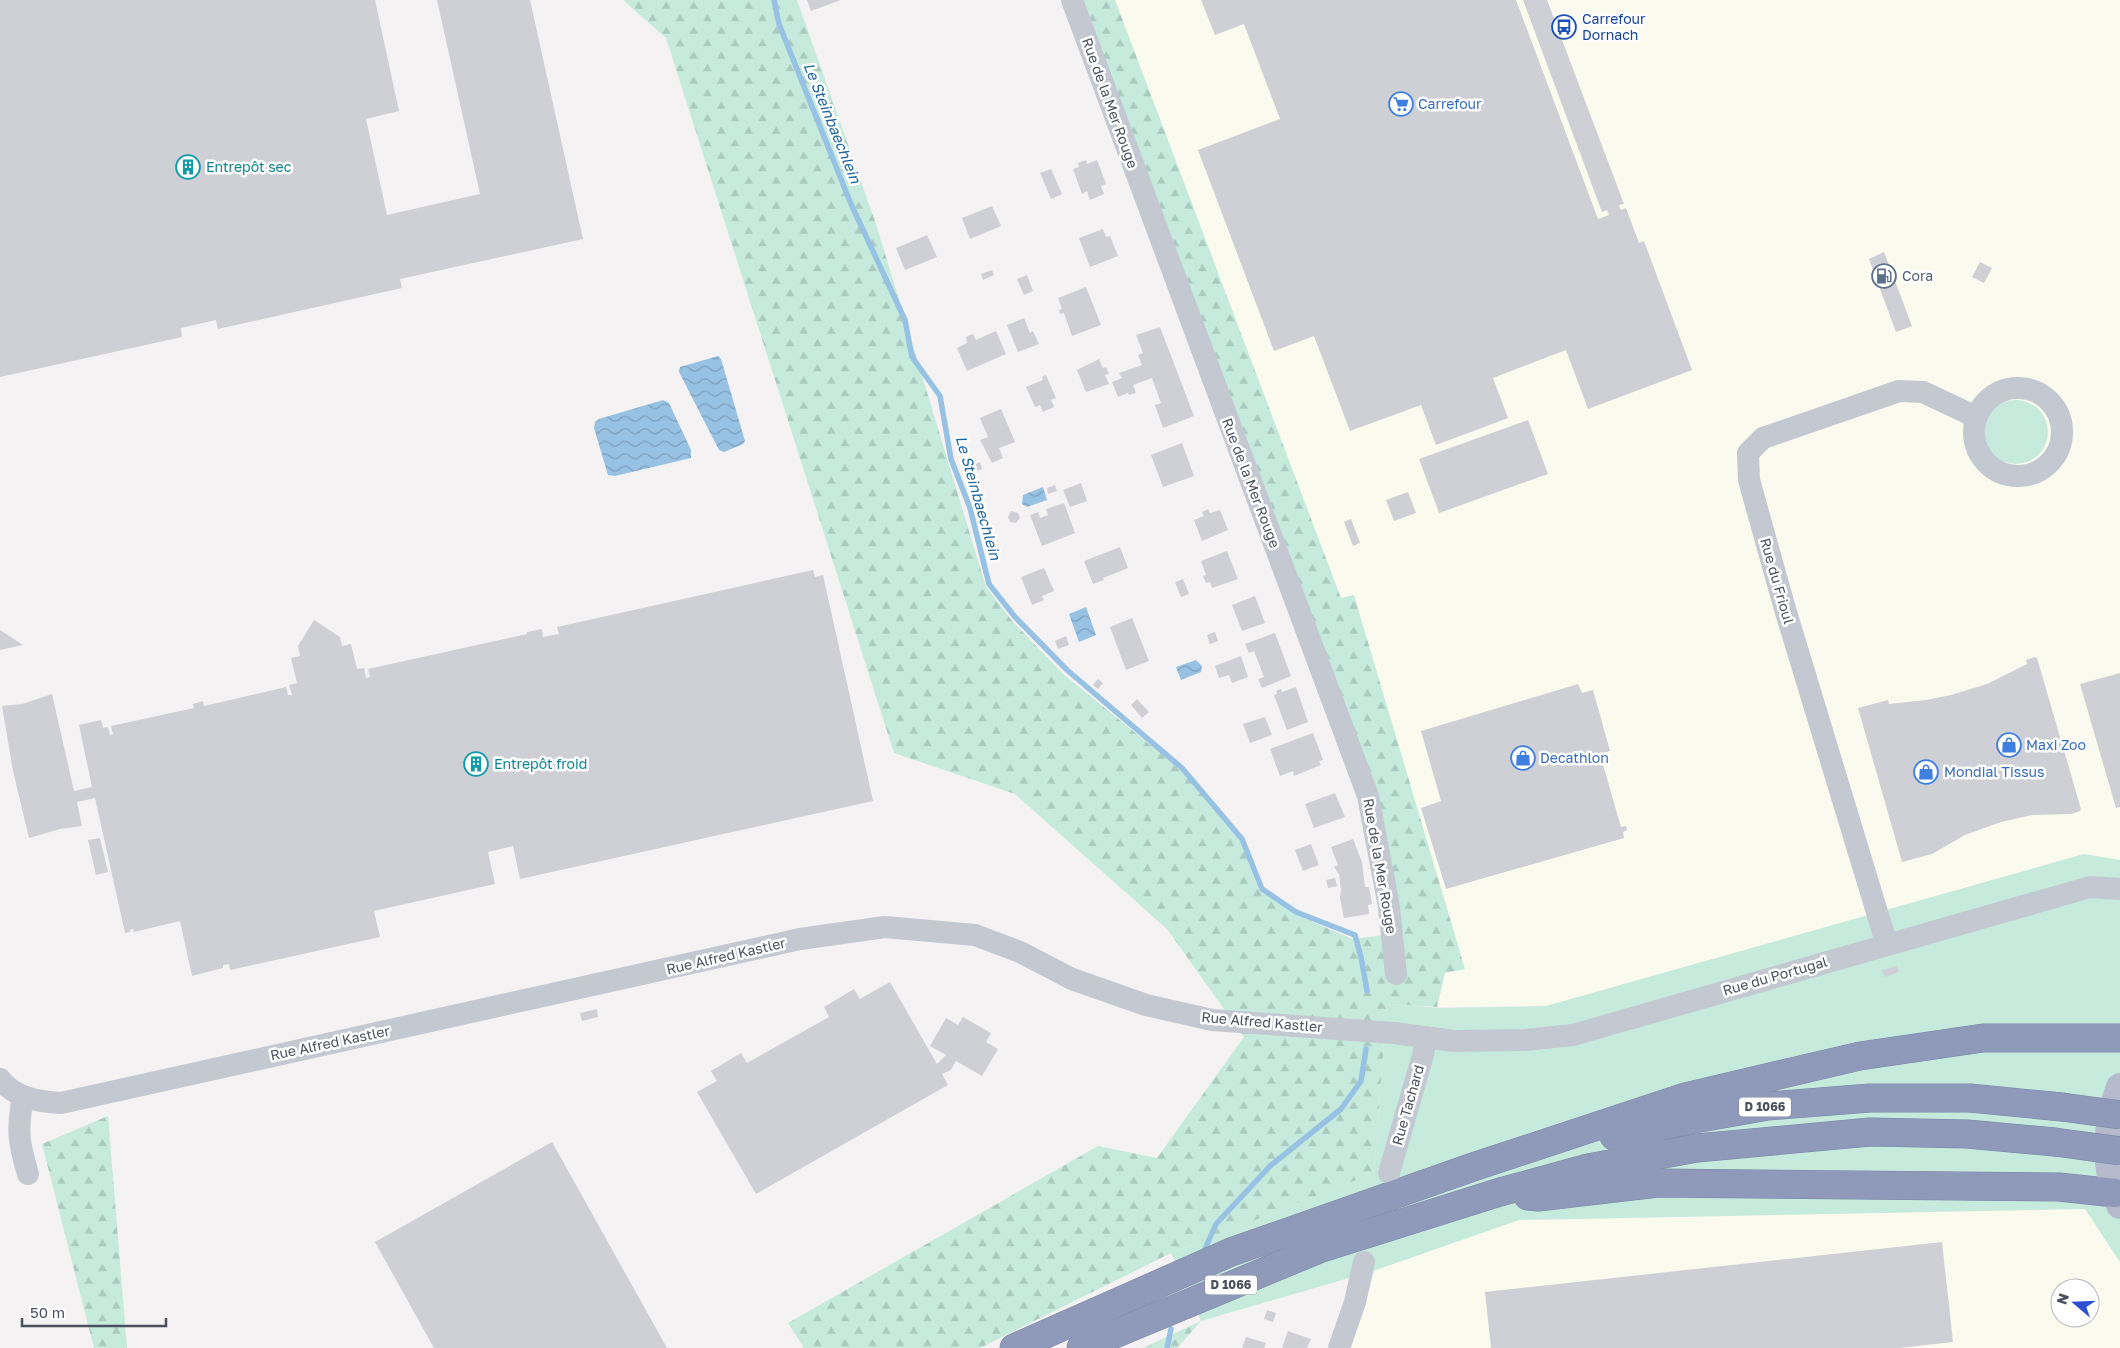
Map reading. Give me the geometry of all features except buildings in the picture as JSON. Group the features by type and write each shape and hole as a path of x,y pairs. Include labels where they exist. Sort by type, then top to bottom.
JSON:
{"highway":[{"path":"1473,1167 1685,1097 1860,1056 1983,1038 2120,1038"},
{"name":"D 1066","path":"1014,1348 1232,1252 1473,1167 1689,1120 1768,1106 1870,1098 1970,1098 2120,1115"},
{"name":"D 1066","path":"1081,1348 1319,1249 1500,1192 1588,1168 1697,1148 1870,1132 1968,1134 2055,1142 2120,1151"},
{"path":"1500,1192 1538,1197 1667,1183 2059,1186 2117,1199"}],"main road":[{"path":"2117,1199 2108,1152 2111,1110 2120,1087"}],"street":[{"name":"Rue de la Mer Rouge","path":"1072,0 1368,796 1389,908 1396,974"},
{"name":"Rue du Frioul","path":"1887,945 1784,609 1749,480 1748,453 1763,438 1898,391 1923,392 1976,416"},
{"name":"Rue du Portugal","path":"1426,1038 1454,1041 1525,1040 1573,1035 2090,887 2120,889"},
{"name":"Rue Alfred Kastler","path":"23,1096 40,1102 61,1103 800,939 885,927 975,935 1020,952 1072,978 1146,1004 1212,1020 1394,1033 1426,1038"},
{"name":"Rue Tachard","path":"1389,1173 1423,1055 1426,1038"},
{"path":"0,1079 23,1096 18,1124 20,1148 28,1174"},
{"path":"1339,1348 1355,1302 1364,1262"}],"shaded area":[{"path":"1115,0 2120,0 2120,860 2084,854 1546,1006 1437,1007 1445,973 1464,969 1354,596 1341,599"},
{"path":"2085,1208 2120,1262 2120,1348 1348,1348 1376,1270 1519,1220"}],"green space":[{"path":"623,0 797,0 876,224 986,587 1013,622 1062,673 1181,770 1239,838 1259,890 1294,914 1353,939 1400,933 1375,791 1082,0 1115,0 1341,598 1354,595 1465,969 1445,973 1437,1007 1387,1004 1374,1173 1171,1253 980,1348 804,1348 788,1323 1098,1146 1157,1158 1244,1037 1167,929 1015,794 894,753 666,38"},
{"path":"2016,400 2028,402 2039,409 2046,420 2048,432 2046,444 2039,455 2028,462 2016,464 2004,462 1993,455 1986,444 1984,432 1986,420 1993,409 2004,402"},
{"path":"2084,854 2120,860 2120,1262 2085,1209 1519,1220 1376,1270 1201,1321 1171,1253 1374,1173 1387,1004 1441,1008 1546,1006"},
{"path":"108,1116 127,1348 94,1348 42,1144"},
{"path":"1201,1321 1177,1348 1143,1348"}],"water":[{"path":"718,356 721,359 745,441 743,444 724,452 719,450 679,372 680,367"},
{"path":"663,400 669,403 691,450 691,458 615,476 608,475 594,428 595,422 599,419"},
{"path":"1043,487 1047,500 1027,507 1022,504 1023,495"},
{"path":"1086,607 1096,635 1079,642 1069,614"},
{"path":"1196,660 1202,666 1201,672 1181,680 1176,667"}],"waterway":[{"name":"Le Steinbaechlein","path":"774,0 779,24 851,204 905,320 912,357 940,396 951,459 970,508 989,584 1015,617 1067,670 1182,768 1242,839 1262,889 1296,912 1355,935 1367,991"},
{"name":"Le Steinbaechlein","path":"1205,1249 1216,1224 1270,1166 1341,1109 1361,1081 1366,1049"},
{"name":"Le Steinbaechlein","path":"1167,1348 1171,1329"}],"place":[{"name":"Carrefour Dornach","path":"1564,27"},
{"name":"Carrefour","path":"1401,104"},
{"name":"Entrepôt sec","path":"188,167"},
{"name":"Cora","path":"1884,276"},
{"name":"Maxi Zoo","path":"2009,745"},
{"name":"Decathlon","path":"1523,758"},
{"name":"Entrepôt froid","path":"476,764"},
{"name":"Mondial Tissus","path":"1926,772"}]}
